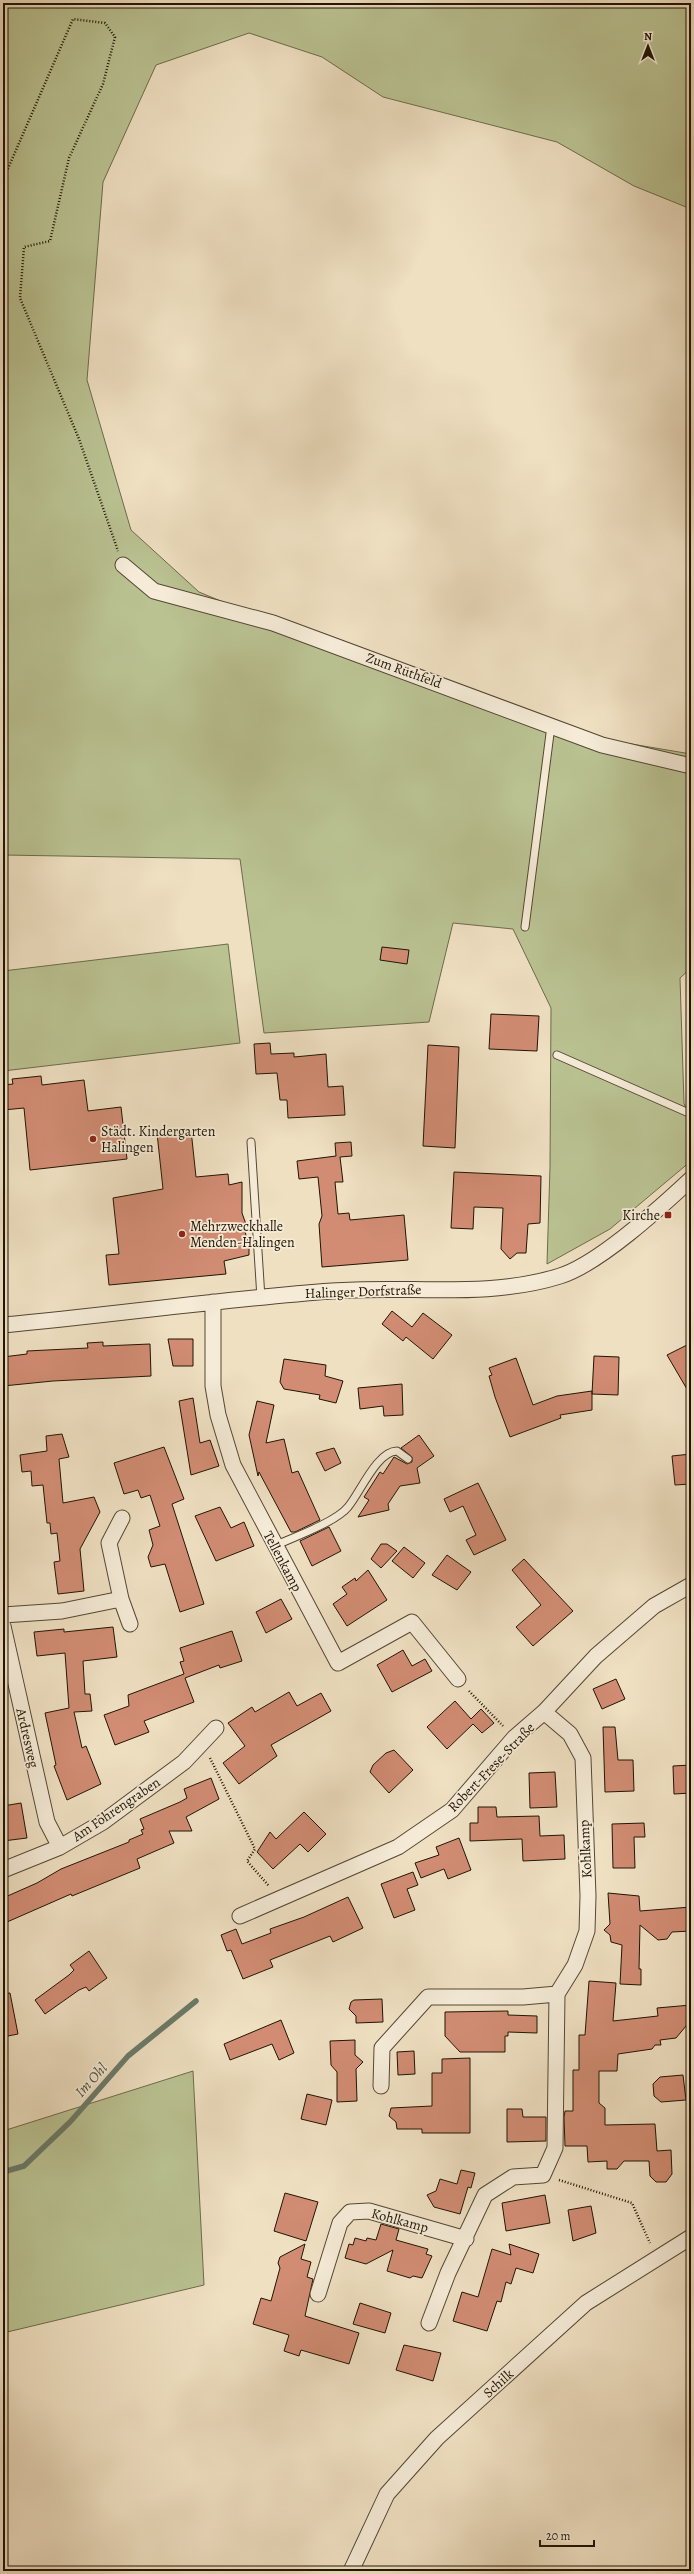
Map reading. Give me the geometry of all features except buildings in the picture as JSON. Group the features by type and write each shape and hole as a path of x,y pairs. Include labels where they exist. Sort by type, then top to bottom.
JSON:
{"street":[{"name":"Zum Rüthfeld","path":"123,565 154,591 273,624 602,745 691,766"},
{"name":"Halinger Dorfstraße","path":"3,1325 333,1290 407,1288 464,1290 518,1287 562,1276 600,1254 662,1207 691,1179"},
{"name":"Tellenkamp","path":"213,1302 211,1345 213,1386 218,1415 233,1466 274,1546 338,1663 412,1622 458,1679"},
{"path":"122,1518 109,1543 121,1599 130,1624"},
{"name":"Robert-Frese-Straße","path":"240,1916 398,1847 452,1810 514,1738 544,1712 596,1656 654,1606 691,1585"},
{"path":"3,1615 62,1611 121,1599"},
{"name":"Ardresweg","path":"3,1626 47,1822 60,1847"},
{"name":"Kohlkamp","path":"544,1712 570,1734 583,1758 587,1931 575,1965 557,1994"},
{"name":"Am Fohrengraben","path":"3,1870 60,1847 103,1822 178,1767 216,1728"},
{"path":"381,2086 382,2048 428,1997 522,1997 557,1994 555,2148 543,2175 513,2177 485,2195 466,2239 448,2273 429,2323"},
{"name":"Kohlkamp","path":"318,2294 340,2223 350,2212 369,2211 466,2239"},
{"name":"Schilk","path":"351,2571 387,2494 437,2438 586,2303 691,2237"}],"lane":[{"path":"525,927 551,726"},
{"path":"558,1055 691,1114"},
{"path":"251,1142 261,1298"},
{"path":"274,1546 320,1525 348,1508 380,1461 388,1452 397,1451 408,1459"}],"path":[{"path":"3,180 72,19 105,23 115,37 103,84 69,158 50,241 24,247 20,298 79,440 123,565"},
{"path":"458,1679 514,1738"},
{"path":"202,1742 255,1849 247,1861 280,1898"},
{"path":"543,2175 632,2203 657,2258"}],"green space":[{"path":"3,3 691,3 691,209 634,186 557,142 383,97 322,57 249,33 156,65 103,182 87,380 131,530 199,592 288,629 542,729 691,754 691,968 680,978 684,1103 691,1125 691,1161 610,1229 547,1264 550,1167 551,1008 513,929 453,923 429,1022 264,1033 240,859 3,855"},
{"path":"228,944 240,1043 3,1071 3,971"},
{"path":"193,2071 204,2285 3,2333 3,2131"}],"waterway":[{"name":"Im Ohl","path":"3,2172 24,2166 70,2122 128,2056 196,2001"}],"place":[{"name":"Städt. Kindergarten Halingen","path":"93,1139"},
{"name":"Kirche","path":"668,1215"},
{"name":"Mehrzweckhalle Menden-Halingen","path":"182,1234"}]}
